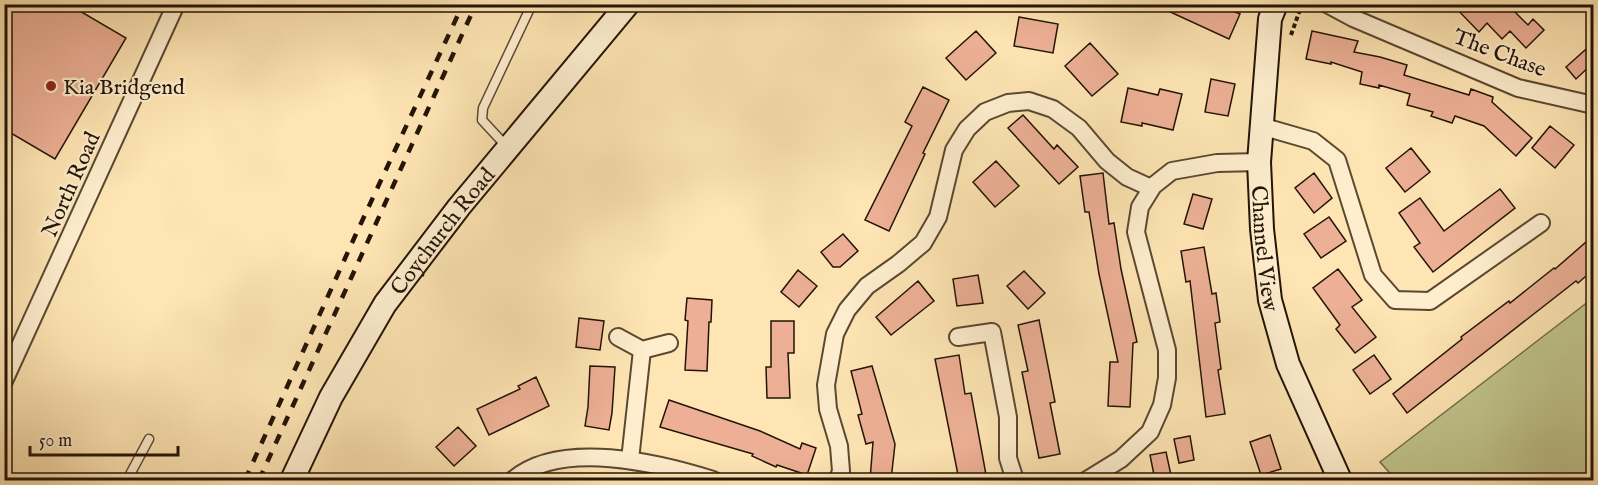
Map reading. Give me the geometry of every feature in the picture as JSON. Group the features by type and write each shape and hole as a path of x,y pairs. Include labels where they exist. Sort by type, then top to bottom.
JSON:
{"main road":[{"name":"Coychurch Road","path":"292,480 331,397 386,304 459,207 628,4"},
{"name":"Channel View","path":"1276,4 1270,19 1259,162 1262,229 1270,300 1288,364 1340,480"}],"street":[{"name":"North Road","path":"4,381 176,4"},
{"name":"The Chase","path":"1327,4 1353,18 1518,88 1593,103"},
{"path":"838,480 841,471 839,446 828,409 826,385 835,333 847,310 867,286 923,243 938,217 954,150 968,129 985,112 1008,103 1029,100 1053,109 1079,128 1107,161 1127,177 1151,188"},
{"path":"1261,126 1313,141 1337,160 1373,275 1395,300 1430,301 1540,223"},
{"path":"1088,480 1121,459 1150,432 1162,405 1167,378 1167,350 1136,232 1140,207 1151,188 1172,171 1216,163 1259,162"},
{"path":"958,338 992,332 1008,417 1008,458 1015,480"},
{"path":"618,337 642,350 669,343"},
{"path":"630,460 642,350"},
{"path":"513,480 523,471 552,461 602,458 630,460 713,480"}],"lane":[{"path":"508,148 482,120 483,108 532,4"},
{"path":"127,480 149,439"}],"path":[{"path":"1291,38 1302,4"}],"green space":[{"path":"1593,298 1593,480 1396,480 1380,462"}],"building":[{"name":"Kia Bridgend","path":"4,4 68,4 126,38 55,159 4,129"},
{"path":"1153,4 1218,4 1240,14 1229,39"},
{"path":"1452,4 1500,4 1507,12 1511,8 1528,25 1533,19 1544,30 1526,48 1510,31 1502,39 1487,23 1479,32"},
{"path":"1019,17 1058,24 1053,53 1014,46"},
{"path":"976,31 996,53 966,80 946,58"},
{"path":"1312,31 1358,41 1354,52 1407,65 1404,75 1469,95 1471,89 1493,97 1492,102 1532,138 1516,156 1484,126 1455,116 1452,123 1431,116 1433,112 1407,105 1410,94 1379,85 1379,88 1360,84 1362,72 1331,62 1331,64 1306,59"},
{"path":"1090,43 1118,74 1092,96 1065,66"},
{"path":"1593,43 1593,63 1576,79 1566,67"},
{"path":"1211,79 1235,84 1228,116 1205,112"},
{"path":"923,87 949,100 889,231 865,220 912,126 905,122"},
{"path":"1128,88 1158,95 1160,89 1182,94 1173,130 1142,123 1142,126 1121,122"},
{"path":"1023,115 1054,149 1057,145 1078,167 1059,184 1008,128"},
{"path":"1550,126 1574,145 1555,168 1532,148"},
{"path":"1411,148 1430,172 1405,192 1386,168"},
{"path":"996,161 1019,186 995,207 973,182"},
{"path":"1103,173 1109,224 1114,223 1121,269 1137,342 1133,343 1130,407 1108,406 1110,362 1118,362 1099,274 1089,212 1085,212 1080,176"},
{"path":"1314,173 1332,198 1314,213 1295,188"},
{"path":"1500,189 1515,208 1433,272 1414,247 1420,243 1399,213 1420,198 1444,231"},
{"path":"1193,194 1212,199 1203,229 1184,224"},
{"path":"1329,217 1346,241 1321,258 1304,234"},
{"path":"843,234 858,251 840,267 833,267 821,252"},
{"path":"1593,236 1593,270 1407,413 1393,394 1462,339 1461,337 1555,269"},
{"path":"1204,247 1212,294 1216,293 1220,322 1215,323 1221,369 1218,370 1225,414 1206,417 1190,281 1186,282 1181,251"},
{"path":"1338,269 1362,300 1352,307 1376,337 1355,353 1336,329 1340,325 1313,288"},
{"path":"798,270 817,286 799,307 781,292"},
{"path":"1024,271 1045,293 1028,309 1007,286"},
{"path":"978,275 983,303 957,306 953,279"},
{"path":"918,281 934,301 891,335 876,317"},
{"path":"687,298 712,300 707,371 685,370"},
{"path":"579,318 604,321 600,350 576,347"},
{"path":"1039,320 1055,402 1050,403 1060,454 1039,458 1022,372 1028,371 1018,325"},
{"path":"771,321 794,321 794,353 788,353 790,398 767,398 766,367 771,367"},
{"path":"959,355 965,394 971,393 987,480 959,480 935,359"},
{"path":"1374,355 1391,379 1370,394 1353,370"},
{"path":"590,366 615,367 609,430 585,426"},
{"path":"872,366 895,444 891,480 870,480 873,442 866,444 858,415 862,414 851,371"},
{"path":"536,377 549,406 489,435 477,409 520,389 518,386"},
{"path":"669,400 760,431 800,449 802,443 816,448 807,475 777,465 776,467 752,456 753,454 660,427"},
{"path":"458,427 476,446 454,466 436,447"},
{"path":"1270,435 1281,469 1261,475 1250,442"},
{"path":"1190,436 1194,460 1179,463 1174,439"},
{"path":"1166,452 1172,480 1155,480 1150,455"}],"railway":[{"path":"245,480 463,4"},
{"path":"259,480 476,4"}],"place":[{"name":"Kia Bridgend","path":"51,86"}]}
